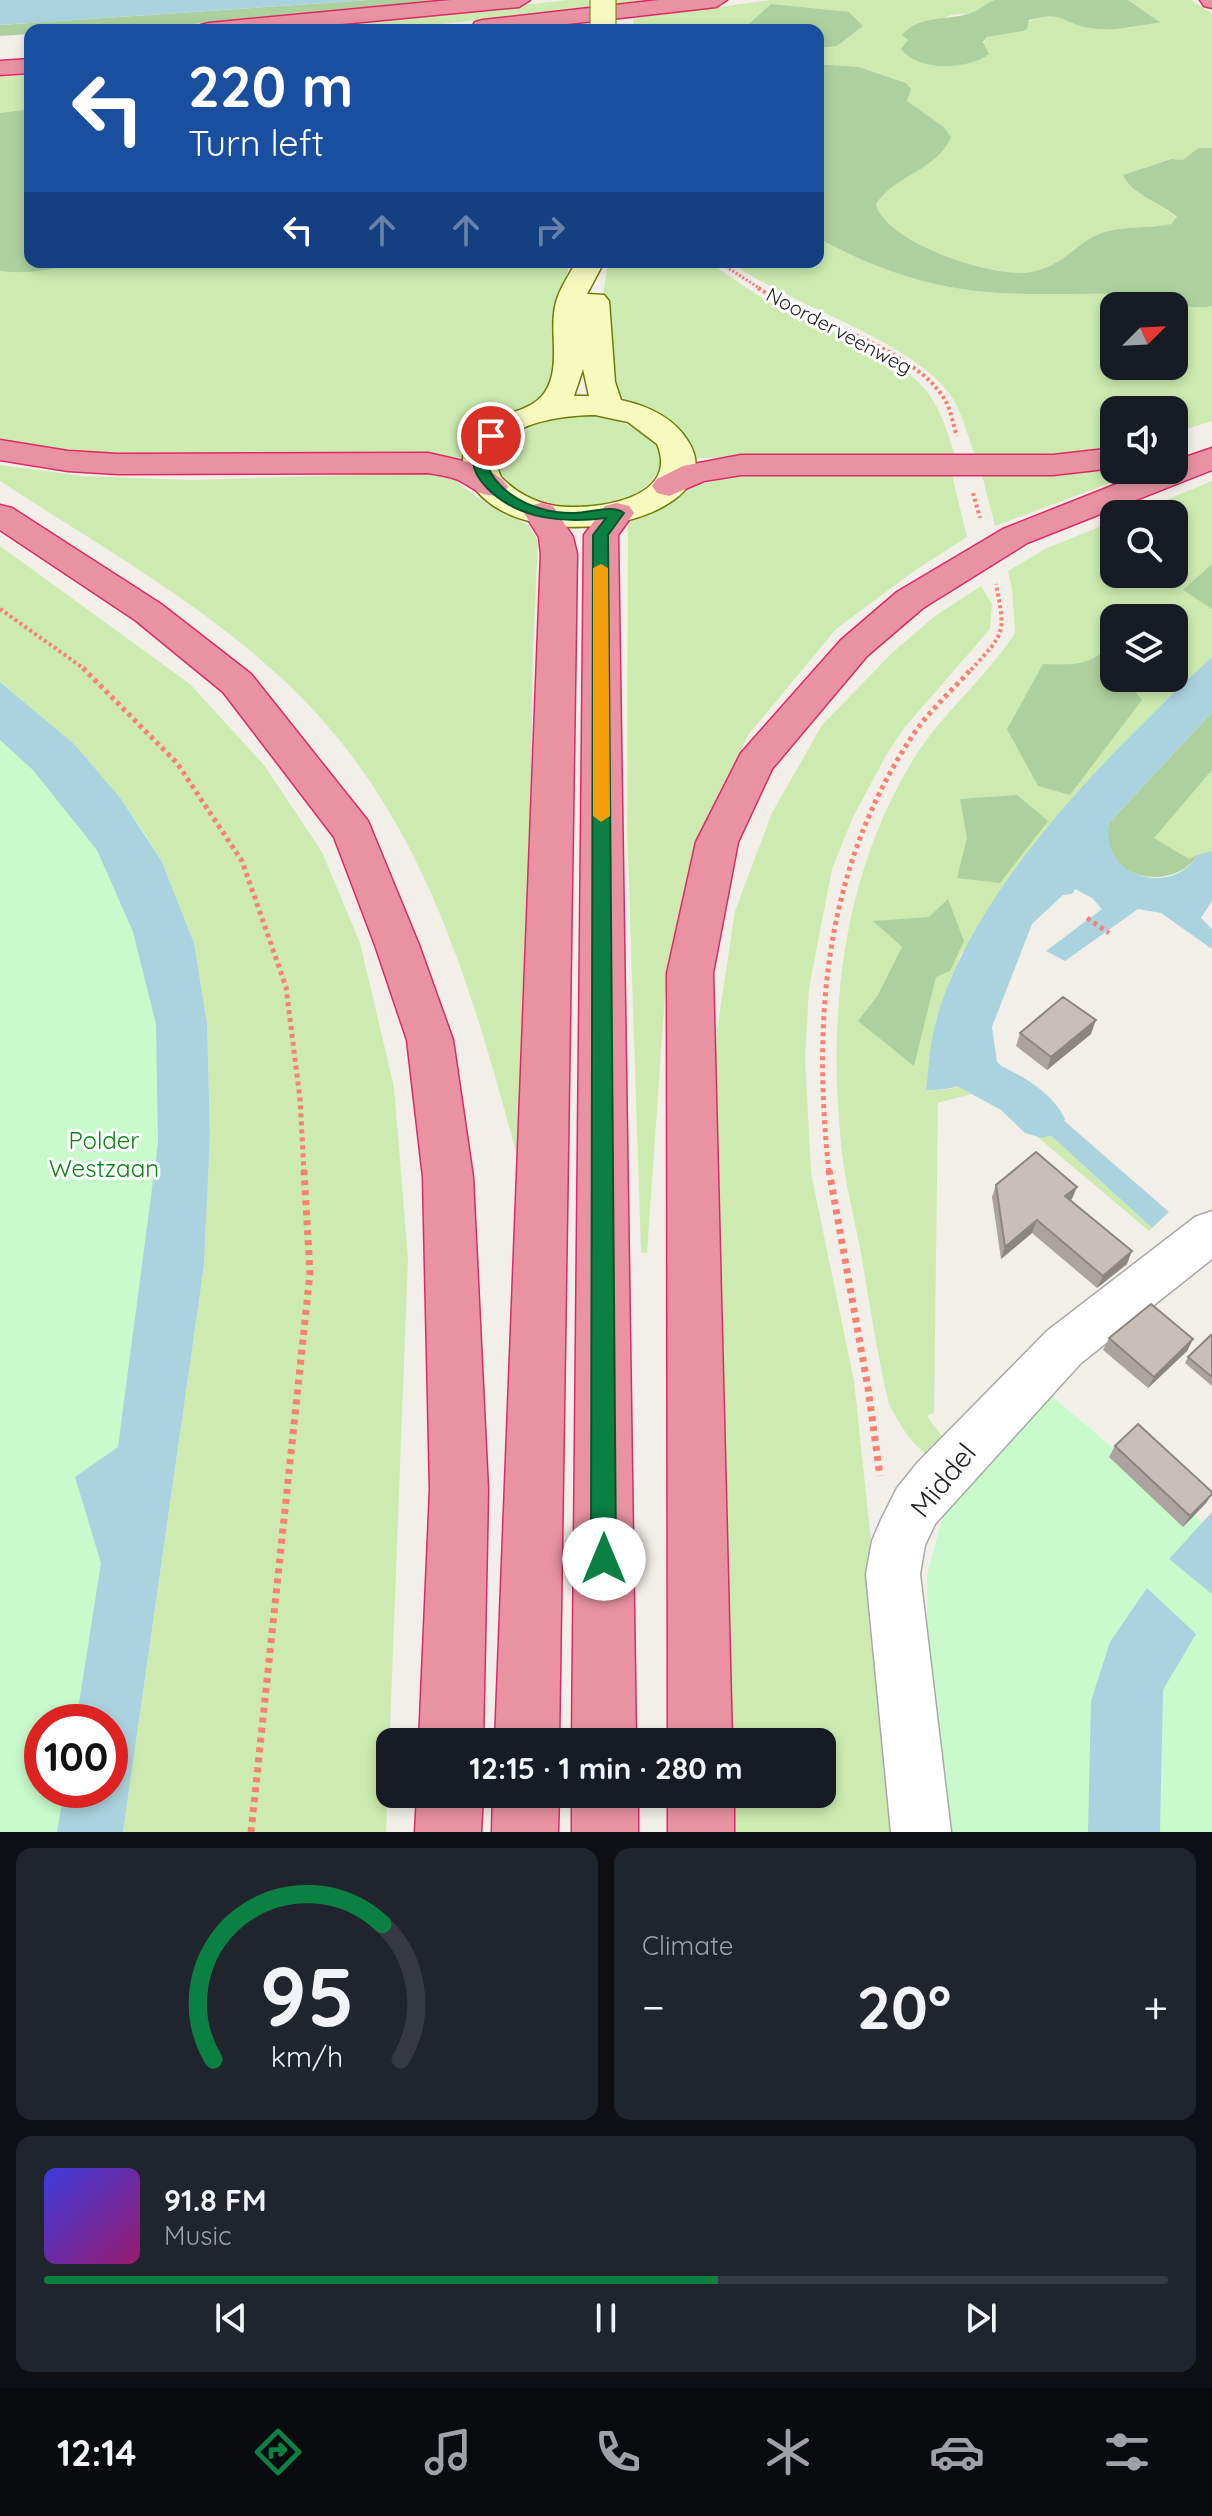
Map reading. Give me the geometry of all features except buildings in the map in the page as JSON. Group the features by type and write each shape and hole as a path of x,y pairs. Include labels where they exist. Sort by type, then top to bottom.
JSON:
{"highway":[{"path":"271,24 519,0"},
{"path":"510,24 716,0"},
{"path":"0,68 24,66"},
{"path":"1188,442 1212,435"},
{"path":"0,450 68,461 118,464 428,463 469,472 491,487"},
{"path":"700,1728 690,973 717,842 755,763 854,648 910,600 1015,536 1212,458"},
{"path":"669,486 695,473 741,465 1053,465 1100,460"},
{"path":"527,1728 559,554 556,537 541,513"},
{"path":"604,1728 601,535 617,513"},
{"path":"0,515 148,612 237,683 353,832 430,1040 448,1177 459,1490 451,1728"},
{"path":"448,1832 449,1808"},
{"path":"525,1832 526,1808"},
{"path":"605,1808 605,1832"},
{"path":"701,1808 701,1832"}],"street":[{"path":"603,0 603,24"},
{"path":"550,407 565,385 570,300 587,268"},
{"path":"590,268 599,382 608,406"},
{"path":"608,406 634,413 656,424 671,438 678,453 678,470 669,486 652,500 617,513 573,517 541,513 506,499 491,487 482,474 480,453 491,436 510,420 550,407 608,406"},
{"name":"Middel","path":"921,1832 893,1574 899,1541 916,1506 937,1480 1064,1347 1212,1231"}],"path":[{"name":"Noorderveenweg","path":"728,268 771,296 873,344 921,374 945,400 959,442"},
{"path":"972,489 983,531"},
{"path":"881,1481 868,1388 829,1173 821,1101 821,1025 828,958 842,895 861,833 916,731 998,640 1004,626 994,579"},
{"path":"0,609 88,672 177,763 242,861 286,987 300,1099 310,1273 251,1832"},
{"path":"1087,918 1109,933"}],"green space":[{"path":"369,0 458,0 191,24 24,24 24,34 0,36 0,25"},
{"path":"568,0 663,0 441,24 343,24"},
{"path":"771,0 995,0 973,13 951,15 903,35 908,37 906,45 916,60 950,66 975,61 987,37 1007,32 1039,17 1063,16 1088,28 1130,28 1159,21 1128,0 1191,0 1212,13 1212,148 1198,148 1183,160 1170,159 1123,175 1139,193 1177,218 1171,224 1116,229 1099,234 1043,269 1014,273 992,270 968,264 919,244 899,232 884,218 876,204 901,178 951,137 944,127 907,101 906,83 859,67 824,64 824,47 837,46 863,26 771,4 749,24 634,24 633,18"},
{"path":"995,0 1128,0 1160,22 1099,29 1057,17 1041,17 1029,20 1027,29 1023,31 987,37 983,42 989,54 956,66 919,62 901,49 908,40 902,35 909,28 926,21 971,13"},
{"path":"771,4 849,12 863,26 837,46 824,47 824,24 749,24"},
{"path":"824,64 859,67 906,83 911,89 907,101 944,127 951,137 945,148 927,165 884,194 876,204 884,218 899,232 920,244 943,255 993,270 1014,273 1043,269 1099,234 1116,229 1171,224 1177,217 1139,193 1123,175 1171,159 1183,160 1198,148 1212,148 1212,306 1188,306 1188,292 1011,294 948,287 891,271 824,241"},
{"path":"24,75 24,110 0,113 0,77"},
{"path":"24,110 24,268 59,268 28,272 0,271 0,113"},
{"path":"824,241 891,271 948,287 1011,294 1100,294 1100,380 1188,380 1188,306 1212,306 1212,421 1188,429 1188,396 1100,396 1100,449 975,456 957,406 935,378 882,341 739,268 824,268"},
{"path":"59,268 568,268 559,304 553,384 532,403 481,432 463,457 133,459 0,444 0,271 28,272"},
{"path":"607,268 717,268 762,298 905,370 933,401 955,456 694,458 683,438 616,394 602,303"},
{"path":"572,416 609,419 643,433 655,444 660,456 660,467 655,477 623,500 573,508 541,502 517,490 502,474 498,456 507,439 531,425"},
{"path":"0,465 83,476 190,480 413,473 441,475 454,480 488,505 528,525 538,540 533,652 525,1185 463,973 436,905 405,840 368,778 323,720 269,667 172,592 0,481"},
{"path":"1100,467 1100,484 1108,484 995,526 982,475"},
{"path":"747,475 952,475 967,537 917,569 836,629 748,735 697,846 665,994 647,1253 641,1252 627,825 628,517 686,490"},
{"path":"1212,481 1212,657 1188,681 1188,604 1100,604 1100,692 1177,692 1122,747 961,954 936,1019 926,1089 949,1089 985,1075 1152,1228 1149,1231 983,1091 938,1103 934,1413 927,1416 949,1446 935,1461 908,1436 889,1404 844,1166 837,1051 845,950 869,852 889,805 924,743 1015,633 1008,571 1045,549 1100,527 1100,588 1188,588 1188,500 1166,500"},
{"path":"0,546 190,684 264,765 322,852 360,943 394,1087 408,1258 390,1728 376,1728 376,1808 387,1808 386,1832 123,1832 204,1266 210,1135 207,1023 194,943 162,862 121,799 0,682"},
{"path":"1212,564 1212,609 1183,590"},
{"path":"981,586 992,604 990,629 905,727 853,817 832,869 809,988 805,1057 811,1173 854,1381 902,1832 730,1832 729,1808 836,1808 836,1728 727,1728 713,1057 735,911 772,813 822,725 893,652 935,616"},
{"path":"1100,654 1100,692 1135,692 1142,700 1070,795 1038,786 1007,729 1043,664 1082,662"},
{"name":"Polder Westzaan","path":"0,681 68,741 128,808 160,860 193,941 128,1734 128,1704 24,1704 24,1808 122,1808 120,1832 0,1832"},
{"path":"1212,712 1212,770 1154,838 1189,859 1197,855 1188,866 1176,873 1148,877 1134,873 1121,866 1112,856 1107,840 1109,823"},
{"path":"1212,770 1212,851 1189,859 1153,838"},
{"path":"1017,795 1048,821 1000,883 957,878 967,838 960,799"},
{"path":"948,899 964,941 950,971 936,977 914,1066 858,1021 878,995 902,947 873,921 929,917"},
{"path":"1050,1395 1204,1524 1212,1514 1212,1832 945,1832 928,1698 927,1576 947,1501"}],"water":[{"path":"0,0 369,0 0,25"},
{"path":"1212,657 1212,712 1109,823 1109,843 1116,858 1127,869 1141,876 1157,878 1173,875 1187,868 1197,855 1212,851 1212,901 1201,918 1212,929 1212,949 1161,913 1138,909 1065,961 1046,951 1102,909 1092,898 1075,889 1072,894 1063,895 1032,924 992,1027 997,1062 1169,1212 1152,1228 985,1075 956,1087 926,1090 937,1017 956,966 983,917 1052,822 1091,777 1176,692 1188,692 1188,680"},
{"path":"0,682 75,745 121,799 162,862 194,943 207,1023 210,1135 204,1266 128,1797 128,1704 79,1704 101,1563 75,1477 118,1447 158,1143 156,1024 133,932 97,850 33,770 0,740"},
{"path":"1212,1512 1212,1594 1169,1559"},
{"path":"1147,1588 1196,1634 1163,1690 1160,1832 1088,1832 1091,1701 1110,1642"},
{"path":"61,1808 126,1808 123,1832 57,1832"}],"waterway":[{"path":"969,1037 955,1063 1017,1097 1042,1119"}],"slow traffic":[{"path":"601,568 601,816"}],"route":[{"path":"491,436 480,453 482,474 491,487 506,499 541,513 573,517 617,513 601,535 604,1559"}]}
